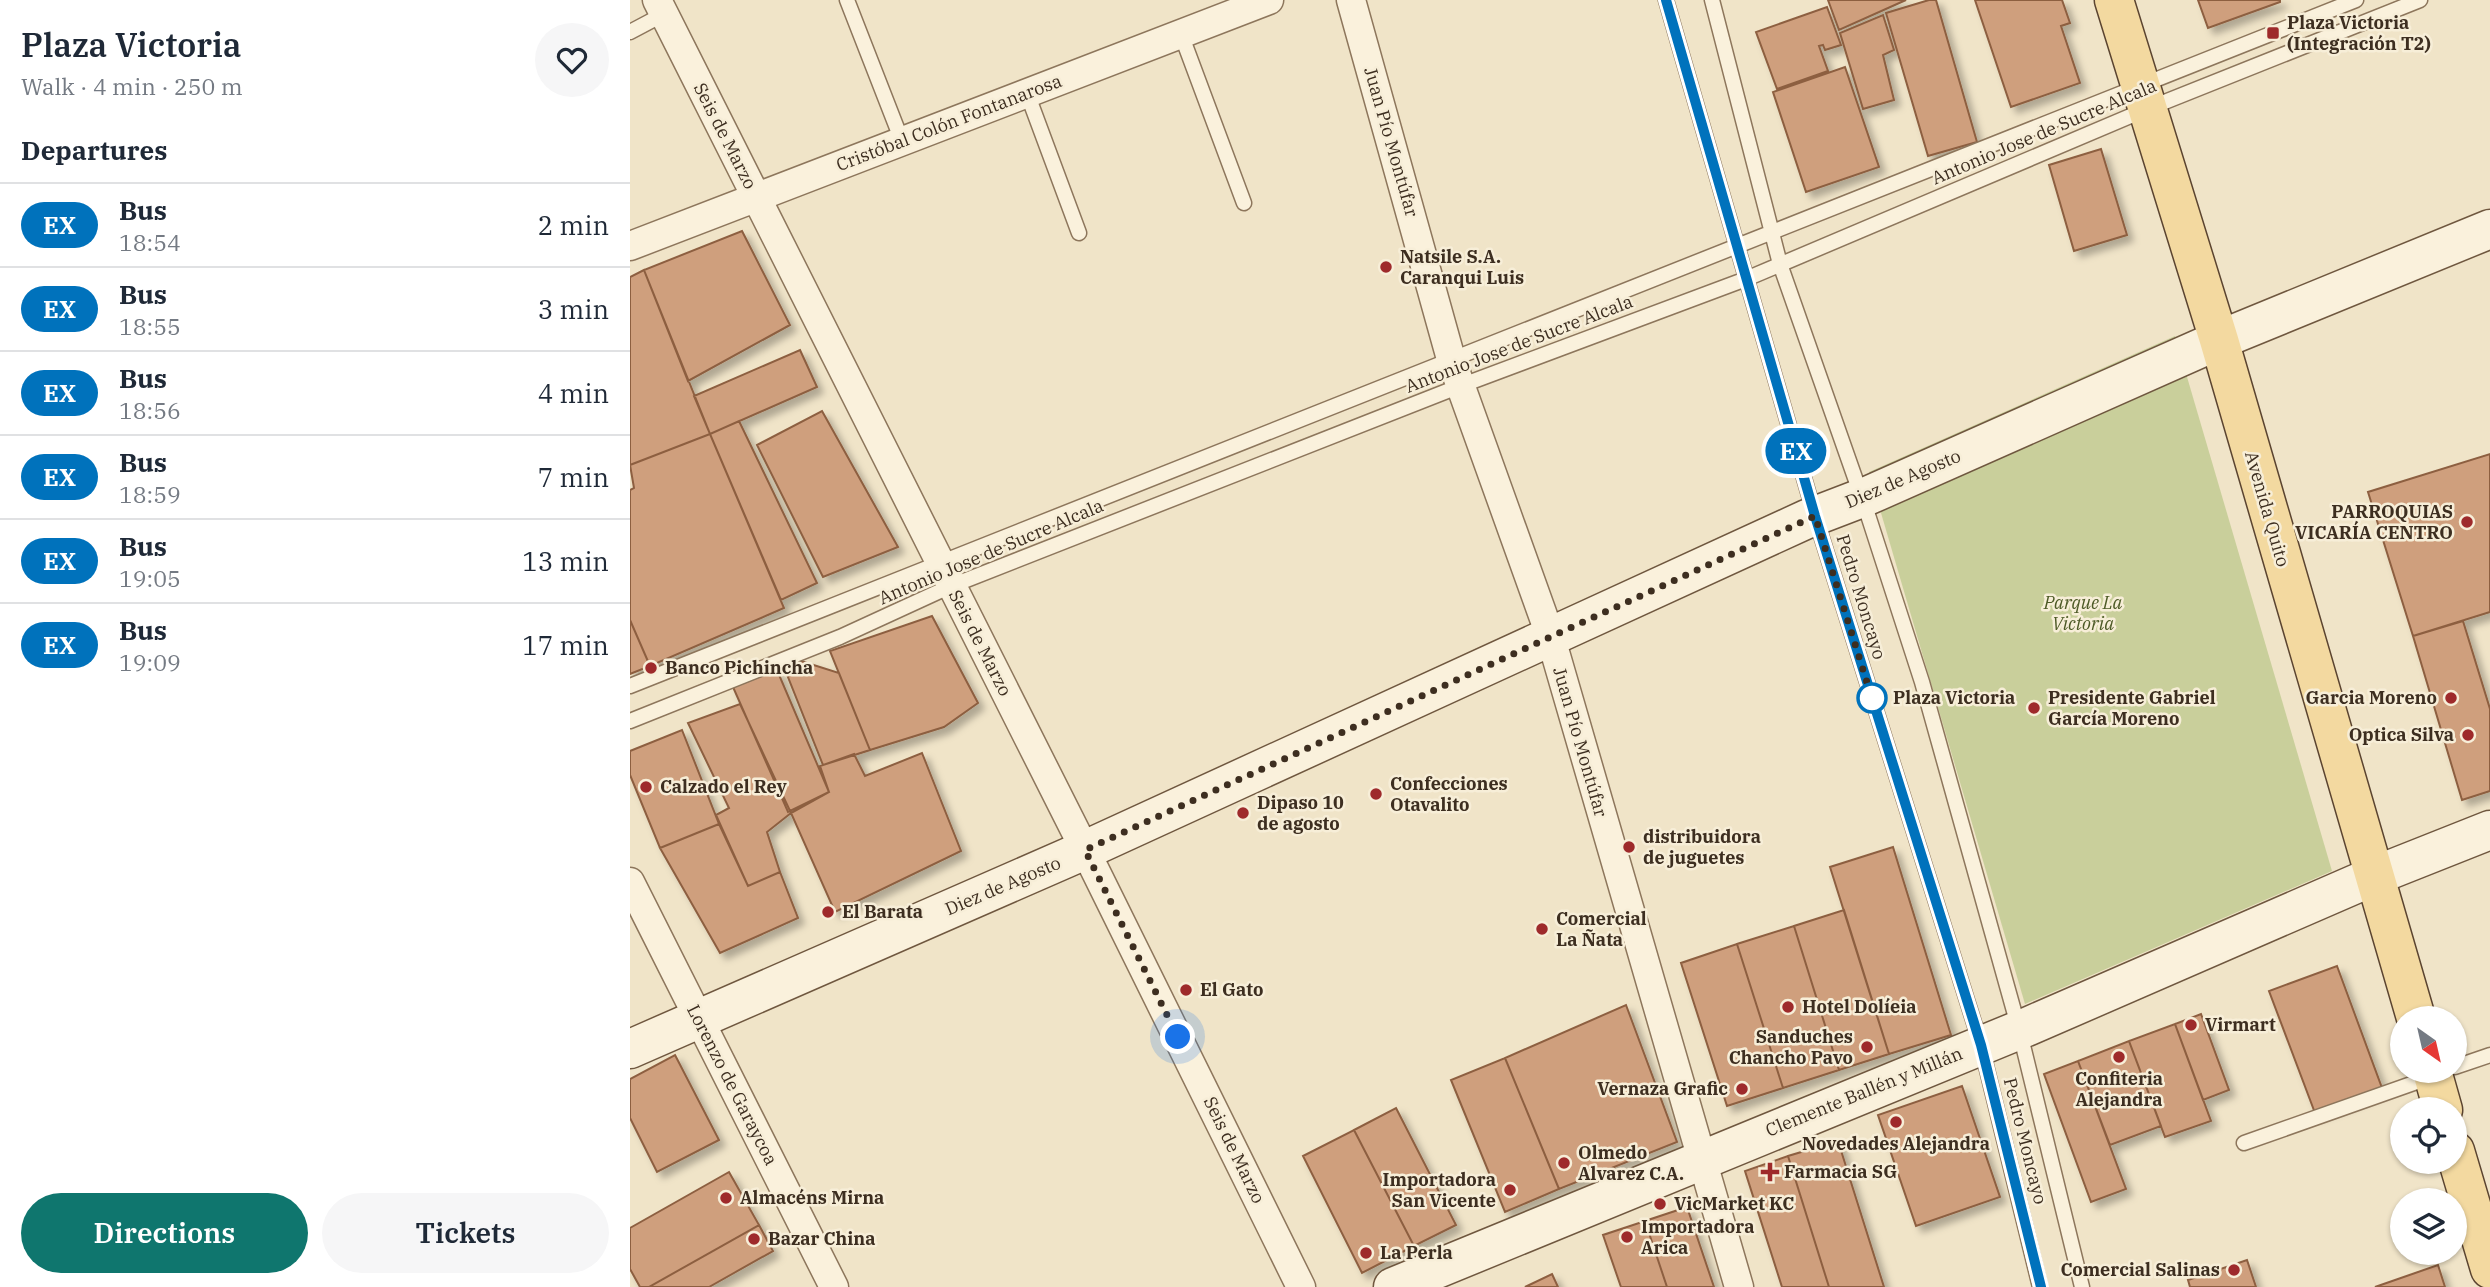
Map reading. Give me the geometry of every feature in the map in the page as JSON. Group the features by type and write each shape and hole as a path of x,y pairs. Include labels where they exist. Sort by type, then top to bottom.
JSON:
{"main road":[{"name":"Avenida Quito","path":"2114,0 2218,340 2412,1006"},
{"path":"2462,1174 2490,1269"}],"street":[{"name":"Cristóbal Colón Fontanarosa","path":"630,246 1269,0"},
{"name":"Juan Pío Montúfar","path":"1351,0 1451,359 1550,635 1739,1287"},
{"name":"Seis de Marzo","path":"660,7 1085,850 1301,1287"},
{"name":"Diez de Agosto","path":"630,1049 1085,850 1815,516 1862,498 2218,340 2490,229"},
{"name":"Clemente Ballén y Millán","path":"1393,1287 2019,1030 2374,876 2490,830"},
{"name":"Lorenzo de Garaycoa","path":"630,882 834,1287"}],"lane":[{"path":"846,0 902,141"},
{"name":"Pedro Moncayo","path":"1665,0 1815,516 1981,1045 2040,1287"},
{"name":"Pedro Moncayo","path":"1712,0 1780,264 1862,498 1922,682 2019,1030 2082,1287"},
{"name":"Antonio Jose de Sucre Alcala","path":"630,686 945,574 1746,279 2356,0"},
{"name":"Antonio Jose de Sucre Alcala","path":"630,721 840,638 945,574 1451,359 1772,232 2420,0"},
{"path":"630,32 660,7"},
{"path":"1181,34 1244,203"},
{"path":"1027,93 1079,233"},
{"path":"2468,1066 2490,1055"},
{"path":"2244,1143 2430,1083"}],"green space":[{"name":"Parque La Victoria","path":"2175,336 2332,871 2025,1004 1869,472"}],"building":[{"path":"1828,0 1906,0 1839,30"},
{"path":"1936,0 1977,142 1928,156 1886,13"},
{"path":"1975,0 2062,0 2070,23 2061,26 2080,83 2011,107"},
{"path":"2198,0 2280,0 2280,2 2208,28"},
{"path":"1827,7 1841,45 1825,50 1823,45 1819,46 1828,71 1777,89 1756,32"},
{"path":"1883,15 1894,50 1883,55 1894,100 1863,109 1840,33"},
{"path":"1845,67 1879,167 1806,192 1773,92"},
{"path":"2101,149 2127,235 2074,251 2049,165"},
{"path":"742,231 790,325 688,381 644,270"},
{"path":"644,270 710,434 630,465 630,277"},
{"path":"800,350 817,387 710,434 694,396"},
{"path":"822,411 898,547 823,577 757,445"},
{"path":"739,421 817,583 781,600 710,434"},
{"path":"710,434 784,608 650,666 630,620 630,490 634,488 630,465"},
{"path":"2490,454 2490,612 2413,636 2368,492"},
{"path":"932,616 978,703 944,727 870,750 830,651"},
{"path":"630,620 650,666 630,674"},
{"path":"2463,621 2490,709 2490,791 2462,800 2413,636"},
{"path":"801,661 839,673 870,750 823,765 784,667"},
{"path":"777,670 829,792 788,812 733,687"},
{"path":"740,704 791,813 767,832 780,872 748,886 716,815 729,808 688,723"},
{"path":"682,730 719,824 660,848 630,775 630,751"},
{"path":"922,753 961,851 835,912 791,813 829,792 820,766 854,754 865,776"},
{"path":"719,824 748,886 780,872 798,918 720,953 660,848"},
{"path":"1893,847 1951,1035 1889,1054 1830,867"},
{"path":"1844,910 1889,1054 1839,1070 1794,926"},
{"name":"Hotel Dolíeia","path":"1794,926 1839,1070 1783,1088 1737,944"},
{"path":"1737,944 1783,1088 1727,1106 1681,963"},
{"path":"2337,966 2382,1088 2315,1113 2269,991"},
{"path":"1626,1005 1677,1142 1559,1189 1505,1058"},
{"path":"2201,1014 2229,1090 2203,1100 2175,1024"},
{"path":"2175,1024 2211,1121 2165,1137 2129,1041"},
{"path":"2129,1041 2161,1126 2110,1145 2078,1061"},
{"path":"675,1055 719,1140 657,1172 630,1118 630,1079"},
{"path":"1505,1058 1559,1189 1505,1212 1451,1080"},
{"path":"2078,1061 2126,1189 2091,1202 2044,1074"},
{"path":"1962,1086 2000,1197 1916,1226 1878,1115"},
{"path":"1396,1108 1456,1225 1414,1246 1354,1130"},
{"path":"1354,1130 1414,1246 1362,1273 1303,1156"},
{"path":"1838,1141 1884,1287 1829,1287 1788,1156"},
{"path":"1788,1156 1829,1287 1782,1287 1745,1171"},
{"path":"729,1172 759,1225 649,1287 640,1287 630,1269 630,1228"},
{"path":"1687,1207 1714,1287 1667,1287 1645,1221"},
{"path":"1645,1221 1667,1287 1621,1287 1603,1235"},
{"path":"759,1225 773,1251 709,1287 649,1287"},
{"name":"Comercial Salinas","path":"2247,1260 2256,1287 2190,1287 2188,1280"},
{"path":"2438,1265 2445,1287 2375,1287"},
{"path":"1552,1274 1558,1287 1525,1287"}],"bus line":[{"name":"EX","path":"1666,0 1815,516 1981,1045 2041,1287"}],"place":[{"name":"Plaza Victoria (Integración T2)","path":"2273,33"},
{"name":"Natsile S.A. Caranqui Luis","path":"1386,267"},
{"name":"PARROQUIAS VICARÍA CENTRO","path":"2467,522"},
{"name":"Banco Pichincha","path":"651,668"},
{"name":"Plaza Victoria","path":"1872,698"},
{"name":"Garcia Moreno","path":"2451,698"},
{"name":"Presidente Gabriel García Moreno","path":"2034,708"},
{"name":"Optica Silva","path":"2468,735"},
{"name":"Calzado el Rey","path":"646,787"},
{"name":"Confecciones Otavalito","path":"1376,794"},
{"name":"Dipaso 10 de agosto","path":"1243,813"},
{"name":"distribuidora de juguetes","path":"1629,847"},
{"name":"El Barata","path":"828,912"},
{"name":"Comercial La Ñata","path":"1542,929"},
{"name":"El Gato","path":"1186,990"},
{"name":"Hotel Dolíeia","path":"1788,1007"},
{"name":"Virmart","path":"2191,1025"},
{"name":"Sanduches Chancho Pavo","path":"1867,1047"},
{"name":"Confiteria Alejandra","path":"2119,1057"},
{"name":"Vernaza Grafic","path":"1742,1089"},
{"name":"Novedades Alejandra","path":"1896,1122"},
{"name":"Olmedo Alvarez C.A.","path":"1564,1163"},
{"name":"Farmacia SG","path":"1770,1172"},
{"name":"Importadora San Vicente","path":"1510,1190"},
{"name":"Almacéns Mirna","path":"726,1198"},
{"name":"VicMarket KC","path":"1660,1204"},
{"name":"Importadora Arica","path":"1627,1237"},
{"name":"Bazar China","path":"754,1239"},
{"name":"La Perla","path":"1366,1253"},
{"name":"Comercial Salinas","path":"2234,1270"}],"route":[{"path":"1178,1037 1085,850 1815,516 1875,708 1872,698"}]}
